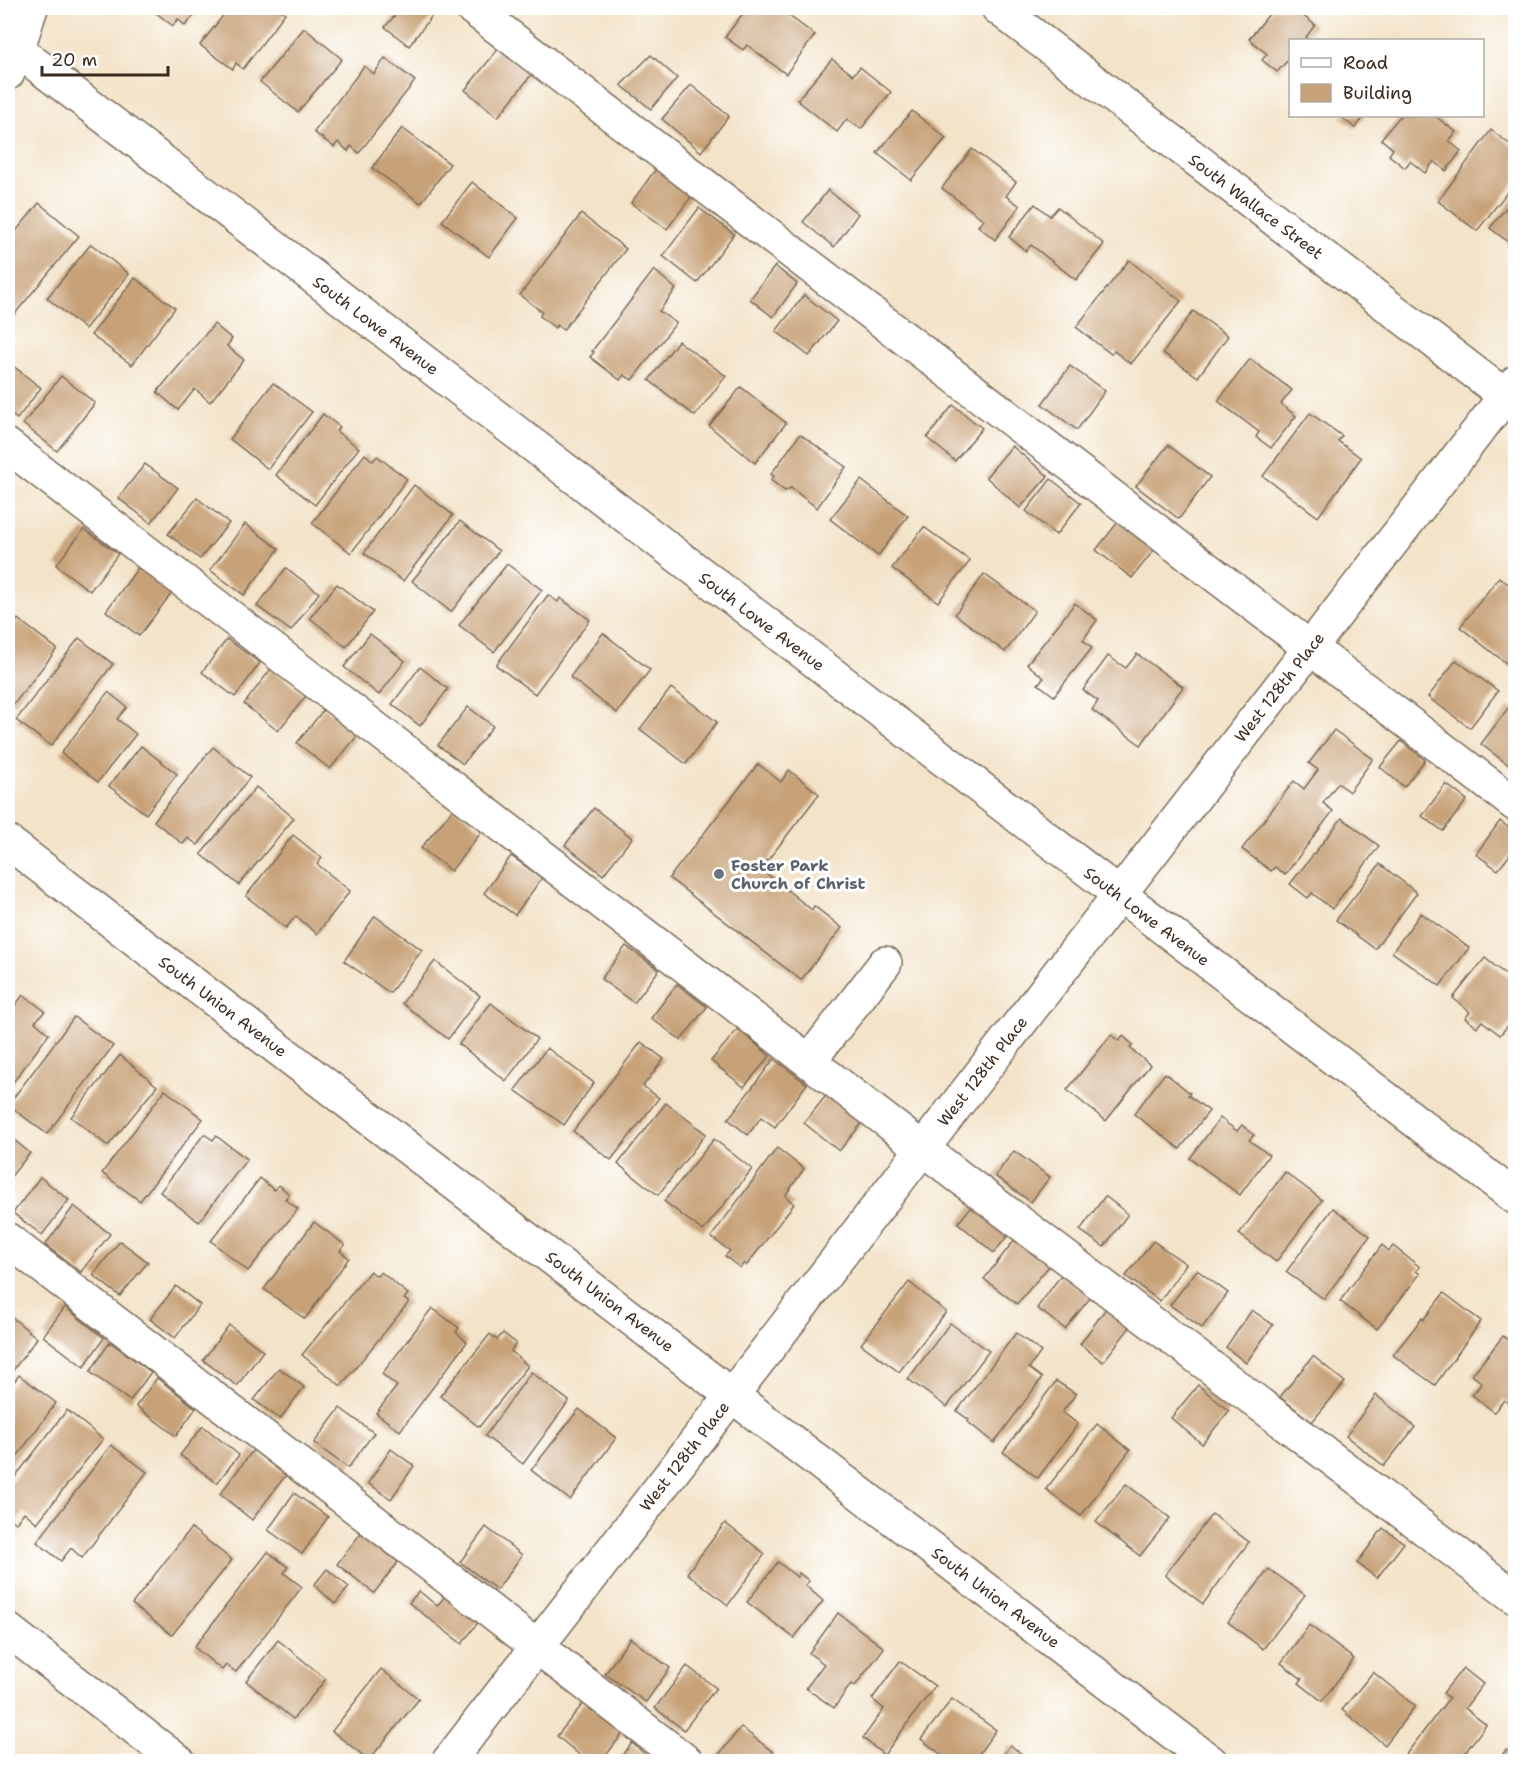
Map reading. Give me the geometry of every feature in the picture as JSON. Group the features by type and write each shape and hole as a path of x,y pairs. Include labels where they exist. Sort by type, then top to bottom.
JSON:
{"street":[{"path":"11,56 31,8"},
{"path":"472,8 1515,805"},
{"name":"South Wallace Street","path":"998,8 1512,393"},
{"name":"South Lowe Avenue","path":"11,56 1119,894 1515,1198"},
{"name":"West 128th Place","path":"448,1761 1310,647 1512,393"},
{"path":"8,446 923,1148 1515,1598"},
{"name":"South Union Avenue","path":"8,842 1211,1761"},
{"path":"810,1060 885,963"},
{"path":"8,1240 687,1761"},
{"path":"8,1630 179,1761"}],"building":[{"path":"150,8 200,8 185,26 178,19 173,26"},
{"path":"229,8 278,8 285,13 243,69 236,63 233,69 200,45"},
{"path":"401,8 438,8 409,46 385,27"},
{"path":"747,8 755,8 763,13 767,8 778,8 815,35 786,74 747,45 743,50 725,37"},
{"path":"1274,8 1293,8 1315,25 1305,39 1289,39 1289,59 1277,72 1262,60 1267,54 1249,39"},
{"path":"304,28 342,59 298,112 260,82"},
{"path":"499,48 532,74 498,117 465,90"},
{"path":"651,55 677,78 651,109 621,85"},
{"path":"385,58 415,81 359,153 351,146 348,151 338,142 334,147 314,132 364,66 374,74"},
{"path":"832,59 853,75 860,67 891,92 861,129 847,119 837,132 797,100"},
{"path":"691,85 729,116 701,152 662,119"},
{"path":"912,111 946,138 911,180 877,153"},
{"path":"1341,117 1364,117 1355,128"},
{"path":"1399,117 1436,117 1456,132 1449,141 1461,151 1446,171 1434,161 1425,173 1410,161 1405,168 1389,155 1393,149 1381,139"},
{"path":"402,128 450,164 421,203 372,168"},
{"path":"1491,130 1516,149 1516,181 1477,231 1438,201"},
{"path":"972,149 1016,182 1006,196 1020,206 995,240 978,226 984,220 942,188"},
{"path":"658,166 694,193 667,229 631,203"},
{"path":"472,182 518,218 489,257 442,221"},
{"path":"828,190 858,214 834,247 803,222"},
{"path":"1516,195 1516,248 1490,228"},
{"path":"39,203 79,236 14,315 8,310 8,241"},
{"path":"1035,204 1050,216 1058,207 1104,244 1076,280 1031,245 1026,251 1009,237"},
{"path":"699,208 734,234 697,283 663,256"},
{"path":"581,214 626,249 563,330 557,325 555,328 540,316 542,312 520,295"},
{"path":"91,244 129,274 85,329 47,298"},
{"path":"1129,260 1181,301 1131,364 1114,351 1111,354 1076,327"},
{"path":"775,266 797,284 773,317 750,299"},
{"path":"654,270 676,289 659,311 676,323 632,380 624,375 620,380 590,357 594,352 592,351"},
{"path":"135,278 175,308 132,365 91,335"},
{"path":"804,295 837,321 809,356 776,331"},
{"path":"1193,311 1228,336 1198,377 1163,353"},
{"path":"214,324 232,339 227,346 244,360 210,402 195,389 178,410 157,392"},
{"path":"678,341 726,376 695,416 649,380"},
{"path":"1250,359 1292,390 1281,404 1296,416 1271,448 1256,437 1259,432 1218,401"},
{"path":"8,362 41,388 17,419 8,412"},
{"path":"1070,366 1105,391 1077,430 1042,404"},
{"path":"61,376 95,403 57,451 23,424"},
{"path":"273,383 312,412 268,469 230,439"},
{"path":"741,387 786,423 755,463 709,426"},
{"path":"953,405 982,428 955,461 927,438"},
{"path":"1310,413 1342,436 1338,441 1361,458 1318,517 1263,476"},
{"path":"323,414 340,427 336,431 359,448 315,505 276,475"},
{"path":"800,434 846,467 817,508 791,488 785,491 771,480 774,476 771,474"},
{"path":"1168,445 1210,477 1179,519 1136,486"},
{"path":"1012,446 1048,476 1020,508 986,477"},
{"path":"365,454 373,461 377,456 407,479 351,553 312,523"},
{"path":"145,464 178,488 151,523 118,498"},
{"path":"1051,479 1081,503 1056,535 1026,511"},
{"path":"861,480 908,516 878,556 830,519"},
{"path":"414,485 453,515 403,581 364,553"},
{"path":"197,498 229,523 200,559 168,534"},
{"path":"460,521 499,551 451,612 412,581"},
{"path":"1118,522 1154,550 1132,578 1096,550"},
{"path":"245,524 279,549 244,595 210,570"},
{"path":"924,527 970,561 938,602 892,568"},
{"path":"84,529 118,554 90,591 56,565"},
{"path":"507,564 542,590 494,652 459,625"},
{"path":"140,565 174,590 139,636 106,611"},
{"path":"286,568 319,593 291,631 257,606"},
{"path":"984,574 1035,611 1005,652 955,614"},
{"path":"1499,577 1508,584 1514,577 1516,579 1516,662 1511,667 1460,627"},
{"path":"337,584 373,612 346,647 310,618"},
{"path":"548,595 558,602 560,598 590,620 535,694 496,665"},
{"path":"1075,603 1097,620 1083,640 1092,648 1054,696 1038,684 1044,678 1027,664"},
{"path":"18,619 57,649 14,704 8,698 8,633"},
{"path":"603,633 650,670 617,713 570,677"},
{"path":"370,634 405,661 379,695 344,667"},
{"path":"79,638 113,664 51,746 16,720"},
{"path":"227,639 260,663 235,697 202,672"},
{"path":"1137,654 1183,687 1141,745 1092,710 1098,701 1083,690 1108,656 1126,668"},
{"path":"1456,660 1498,691 1470,728 1428,697"},
{"path":"420,667 448,689 420,726 392,704"},
{"path":"271,669 306,696 278,731 244,704"},
{"path":"671,688 717,722 686,764 640,729"},
{"path":"108,692 127,707 117,719 136,734 98,782 61,753"},
{"path":"468,707 493,726 463,764 438,745"},
{"path":"1509,707 1516,712 1516,767 1514,769 1481,744"},
{"path":"325,708 358,735 330,769 297,743"},
{"path":"1334,730 1373,759 1349,792 1338,783 1323,803 1333,811 1285,875 1275,867 1271,871 1242,849 1294,781 1304,789 1318,770 1309,763"},
{"path":"1401,741 1425,760 1404,787 1380,767"},
{"path":"141,746 177,774 146,814 109,786"},
{"path":"213,747 250,777 198,845 188,838 183,844 154,821"},
{"name":"Foster Park Church of Christ","path":"758,764 781,782 789,770 819,794 761,869 812,910 814,906 842,928 801,980 669,878"},
{"path":"1446,784 1467,800 1443,831 1422,816"},
{"path":"256,787 294,818 239,885 201,854"},
{"path":"454,808 483,830 451,871 421,848"},
{"path":"594,808 632,838 603,875 565,845"},
{"path":"1342,818 1379,846 1332,909 1312,893 1308,898 1290,884"},
{"path":"1500,821 1516,833 1516,847 1498,870 1476,854"},
{"path":"293,835 322,858 317,864 350,891 317,934 296,916 286,928 246,896"},
{"path":"511,856 542,878 515,915 484,893"},
{"path":"1380,864 1417,893 1375,949 1336,920"},
{"path":"1421,913 1469,948 1440,986 1392,952"},
{"path":"375,916 422,950 390,993 344,961"},
{"path":"626,946 659,970 634,1003 601,979"},
{"path":"1485,958 1516,983 1516,1016 1500,1035 1482,1021 1477,1027 1465,1018 1470,1012 1453,998"},
{"path":"435,961 480,996 448,1039 402,1003"},
{"path":"677,984 707,1007 681,1040 651,1018"},
{"path":"23,995 45,1011 35,1022 49,1034 8,1089 8,1015"},
{"path":"491,1003 537,1039 506,1081 459,1044"},
{"path":"74,1017 113,1046 47,1134 8,1105"},
{"path":"738,1029 770,1056 744,1087 711,1061"},
{"path":"1111,1035 1119,1041 1123,1036 1133,1045 1130,1048 1150,1065 1106,1121 1067,1090"},
{"path":"641,1042 664,1059 643,1086 659,1098 611,1160 573,1131"},
{"path":"547,1048 594,1083 564,1125 515,1090"},
{"path":"120,1055 157,1086 108,1146 71,1117"},
{"path":"774,1059 807,1084 775,1127 761,1117 748,1135 728,1119"},
{"path":"1165,1073 1209,1111 1180,1149 1134,1114"},
{"path":"165,1090 203,1119 140,1201 102,1173"},
{"path":"828,1093 863,1122 839,1151 804,1123"},
{"path":"666,1103 706,1134 658,1195 618,1164"},
{"path":"1220,1118 1237,1131 1242,1125 1254,1135 1249,1140 1269,1155 1240,1195 1190,1158"},
{"path":"204,1134 213,1140 216,1136 247,1159 199,1222 160,1192"},
{"path":"8,1135 30,1153 8,1180"},
{"path":"714,1139 752,1169 703,1231 664,1201"},
{"path":"777,1148 804,1169 785,1196 794,1204 746,1266 744,1263 740,1268 725,1256 730,1251 711,1237"},
{"path":"1014,1151 1050,1177 1031,1202 995,1176"},
{"path":"1285,1172 1322,1200 1276,1262 1239,1234"},
{"path":"40,1177 69,1200 42,1235 13,1213"},
{"path":"260,1178 274,1190 279,1185 289,1194 285,1199 298,1209 248,1271 211,1241"},
{"path":"1105,1196 1128,1214 1104,1247 1080,1230"},
{"path":"976,1201 1012,1230 994,1253 958,1223"},
{"path":"74,1206 110,1234 81,1272 45,1245"},
{"path":"1333,1208 1370,1236 1324,1299 1286,1272"},
{"path":"314,1222 345,1245 340,1251 349,1258 305,1319 264,1289"},
{"path":"1016,1238 1050,1265 1017,1304 984,1279"},
{"path":"120,1241 148,1262 120,1296 93,1275"},
{"path":"1153,1241 1186,1264 1160,1301 1126,1276"},
{"path":"1382,1245 1389,1251 1393,1246 1420,1267 1416,1271 1420,1274 1377,1329 1340,1301"},
{"path":"1197,1270 1228,1293 1202,1328 1170,1305"},
{"path":"370,1271 377,1276 381,1272 408,1294 404,1299 409,1302 341,1386 302,1355"},
{"path":"1061,1275 1091,1297 1065,1329 1037,1308"},
{"path":"909,1282 946,1312 899,1372 861,1344"},
{"path":"176,1286 200,1305 175,1338 150,1319"},
{"path":"1444,1293 1481,1321 1435,1385 1393,1355"},
{"path":"65,1307 104,1338 84,1367 43,1336"},
{"path":"1107,1307 1131,1326 1103,1362 1080,1344"},
{"path":"432,1308 459,1328 456,1332 467,1342 400,1431 376,1413 397,1386 382,1374"},
{"path":"1252,1310 1273,1325 1246,1363 1226,1347"},
{"path":"8,1314 37,1338 8,1377"},
{"path":"950,1323 989,1351 947,1407 908,1379"},
{"path":"229,1325 263,1351 237,1386 203,1360"},
{"path":"503,1333 516,1343 511,1351 528,1366 479,1427 440,1396 490,1334 497,1340"},
{"path":"1016,1333 1041,1352 1029,1368 1042,1378 994,1443 957,1411"},
{"path":"1503,1336 1516,1346 1516,1409 1504,1400 1494,1412 1472,1395 1482,1383 1472,1375"},
{"path":"110,1342 151,1372 130,1401 90,1372"},
{"path":"1313,1356 1345,1382 1312,1422 1280,1397"},
{"path":"279,1368 304,1387 280,1419 254,1400"},
{"path":"531,1372 569,1401 523,1464 485,1436"},
{"path":"19,1375 56,1403 8,1469 8,1390"},
{"path":"157,1378 196,1408 176,1436 136,1406"},
{"path":"1056,1381 1076,1394 1062,1412 1078,1424 1038,1478 1003,1452"},
{"path":"1198,1385 1229,1411 1202,1444 1171,1418"},
{"path":"1376,1395 1415,1427 1384,1466 1346,1436"},
{"path":"340,1408 374,1433 348,1468 314,1443"},
{"path":"579,1409 616,1438 570,1500 531,1470"},
{"path":"67,1410 103,1439 37,1523 24,1512 16,1523 8,1517 8,1486"},
{"path":"1097,1424 1130,1450 1081,1516 1046,1489"},
{"path":"203,1426 239,1455 217,1483 180,1455"},
{"path":"111,1445 147,1472 82,1558 71,1548 61,1561 37,1542"},
{"path":"391,1449 414,1466 391,1499 368,1483"},
{"path":"253,1450 286,1475 252,1520 220,1494"},
{"path":"1126,1484 1170,1518 1140,1556 1096,1522"},
{"path":"294,1493 328,1517 302,1554 268,1530"},
{"path":"1212,1514 1249,1542 1203,1604 1165,1575"},
{"path":"725,1523 765,1554 728,1605 687,1573"},
{"path":"486,1527 522,1555 497,1590 460,1562"},
{"path":"191,1528 232,1560 172,1635 132,1604"},
{"path":"1383,1528 1404,1543 1377,1578 1357,1563"},
{"path":"361,1533 398,1562 374,1593 337,1564"},
{"path":"268,1552 288,1567 284,1573 302,1587 236,1672 226,1665 222,1670 194,1647"},
{"path":"778,1562 797,1577 799,1573 809,1581 805,1585 823,1601 794,1638 747,1602"},
{"path":"327,1569 349,1587 335,1604 314,1585"},
{"path":"1269,1569 1305,1595 1263,1649 1228,1622"},
{"path":"419,1591 437,1606 446,1595 479,1621 462,1644 409,1603"},
{"path":"838,1613 884,1648 855,1686 851,1684 834,1708 806,1688 824,1664 809,1653"},
{"path":"1309,1625 1354,1659 1322,1701 1299,1683 1302,1679 1281,1663"},
{"path":"630,1638 670,1668 646,1702 605,1674"},
{"path":"278,1640 326,1679 293,1719 246,1681"},
{"path":"900,1661 935,1686 884,1755 863,1738 884,1709 872,1699"},
{"path":"687,1666 716,1688 684,1730 655,1708"},
{"path":"1463,1668 1483,1684 1465,1708 1486,1725 1458,1762 1410,1762 1404,1757 1449,1698 1443,1693"},
{"path":"381,1669 419,1699 369,1760 332,1731"},
{"path":"1373,1672 1415,1706 1385,1745 1342,1710"},
{"path":"952,1699 996,1730 973,1762 951,1762 921,1739"},
{"path":"585,1701 623,1733 601,1762 588,1762 557,1736"},
{"path":"741,1727 774,1753 767,1762 722,1762 717,1757"},
{"path":"632,1743 654,1762 617,1762"},
{"path":"1010,1745 1032,1762 998,1762"},
{"path":"1506,1750 1516,1757 1516,1762 1497,1762"}],"place":[{"name":"Foster Park Church of Christ","path":"719,874"}]}
